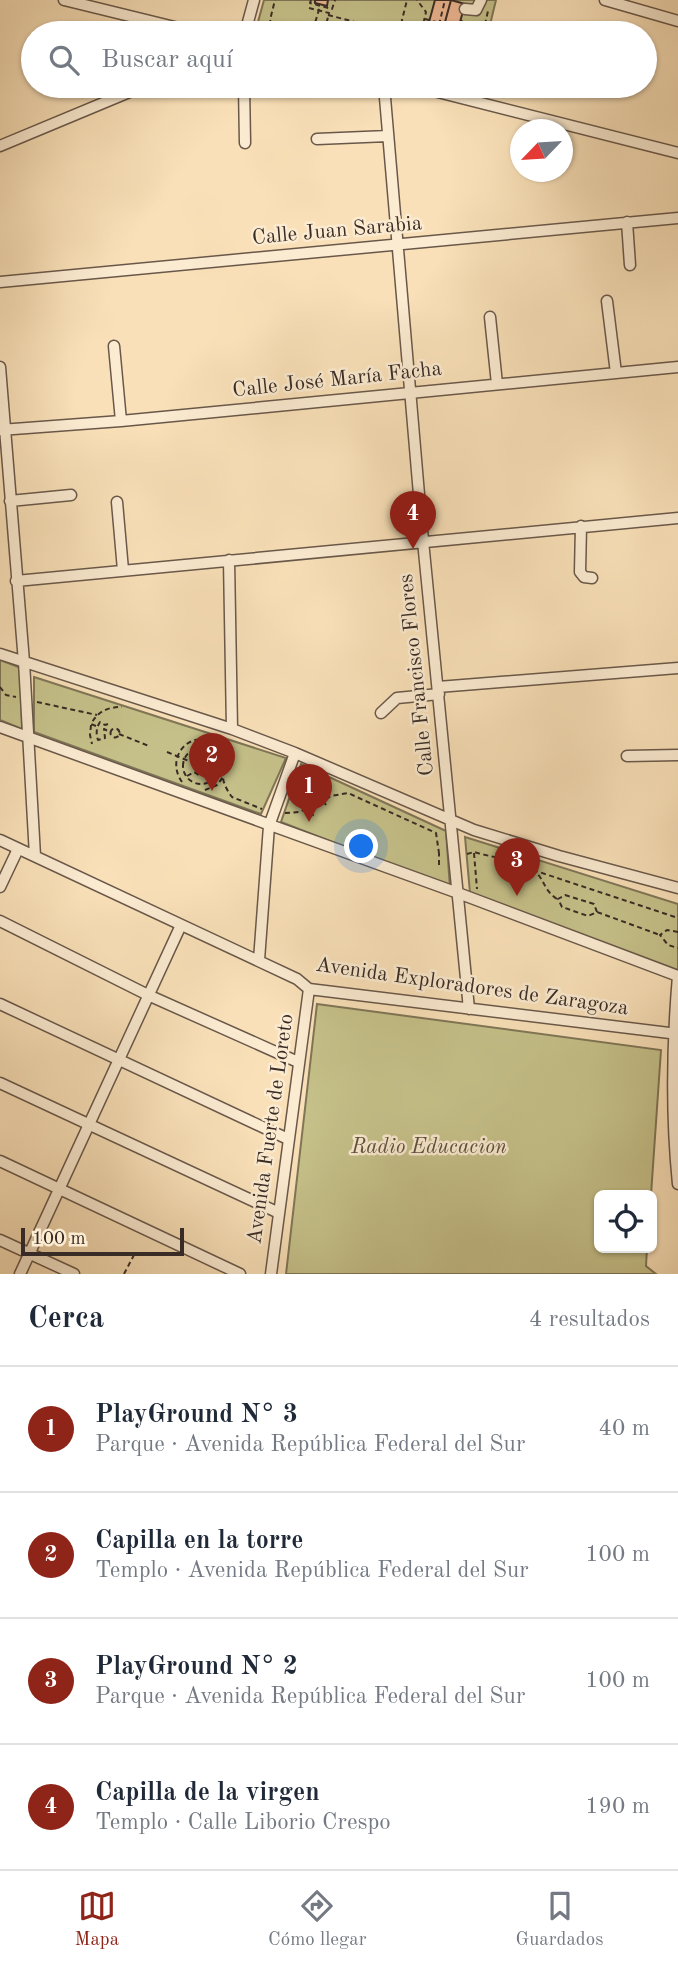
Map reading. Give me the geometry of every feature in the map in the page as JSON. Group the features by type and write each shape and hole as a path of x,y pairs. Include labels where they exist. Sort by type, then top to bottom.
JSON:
{"street":[{"path":"64,0 150,21"},
{"path":"248,21 254,0"},
{"path":"605,0 678,20"},
{"path":"465,9 476,10 486,1"},
{"path":"0,146 115,98"},
{"path":"244,98 245,143"},
{"name":"Calle Francisco Flores","path":"385,98 409,393 469,1009"},
{"path":"461,98 678,153"},
{"path":"317,139 388,136"},
{"name":"Calle Juan Sarabia","path":"0,282 678,218"},
{"path":"626,222 630,265"},
{"path":"607,301 616,373"},
{"path":"490,317 497,384"},
{"path":"114,346 121,421"},
{"path":"0,367 2,430 24,662 35,856"},
{"name":"Calle José María Facha","path":"2,430 678,367"},
{"path":"10,501 71,495"},
{"path":"117,502 123,570"},
{"path":"16,581 678,518"},
{"path":"581,526 580,572 584,577 592,578"},
{"path":"229,560 232,729"},
{"path":"0,654 232,729 295,753 450,822 559,856 678,888"},
{"path":"381,713 397,698 438,691 678,668"},
{"path":"0,727 678,976 673,1126 678,1184"},
{"path":"259,960 269,826 295,753"},
{"path":"627,756 678,755"},
{"name":"Avenida Exploradores de Zaragoza","path":"0,841 259,960 297,979 309,989 676,1033"},
{"path":"0,887 18,849"},
{"path":"0,921 148,995 298,1062"},
{"path":"20,1274 181,925"},
{"name":"Avenida Fuerte de Loreto","path":"271,1274 309,989"},
{"path":"0,1004 288,1139"},
{"path":"0,1083 279,1213"},
{"path":"0,1161 240,1274"},
{"path":"0,1240 74,1274"}],"path":[{"path":"270,21 275,0"},
{"path":"311,0 310,3 332,9"},
{"path":"327,21 334,0"},
{"path":"402,21 407,0"},
{"path":"417,0 426,12 424,19 432,21"},
{"path":"441,21 446,0"},
{"path":"484,21 486,1"},
{"path":"316,21 320,6"},
{"path":"309,8 361,21"},
{"path":"462,21 465,9"},
{"path":"0,687 6,695 17,697"},
{"path":"34,701 97,715"},
{"path":"92,744 91,724 97,715 110,708 122,707"},
{"path":"100,722 107,724 104,729 105,738 98,740 97,726 100,722"},
{"path":"91,724 97,726"},
{"path":"104,729 114,738 119,734"},
{"path":"110,732 116,729 119,734 149,746"},
{"path":"186,786 176,772 177,756 181,748 191,741 208,741 217,745 224,754 224,776 232,797 263,810"},
{"path":"205,748 208,741"},
{"path":"205,748 211,751 217,759 218,771 209,782 198,783 187,776 183,766 190,751 205,748"},
{"path":"187,776 194,772 205,775 212,769 212,762 208,757 202,755 195,758 190,751"},
{"path":"208,757 211,751"},
{"path":"167,752 196,764 199,769 212,769"},
{"path":"212,762 217,759"},
{"path":"196,764 202,761 205,767"},
{"path":"218,771 224,776"},
{"path":"205,775 209,782"},
{"path":"201,790 214,787 224,776"},
{"path":"284,813 299,812 331,796 348,793 436,833 439,865"},
{"path":"323,801 326,805"},
{"path":"306,803 311,807 313,816"},
{"path":"474,852 476,900"},
{"path":"467,854 474,852 678,918"},
{"path":"439,853 446,856"},
{"path":"533,870 562,907 588,916 597,912 660,934 668,945 678,948"},
{"path":"558,899 565,895 594,904 597,912"},
{"path":"660,934 667,930 678,932"},
{"path":"124,1274 135,1253"}],"green space":[{"path":"264,0 496,0 491,21 258,21"},
{"path":"0,660 21,668 22,729 0,720"},
{"path":"34,677 286,758 261,814 34,732"},
{"path":"301,764 446,831 450,888 281,822"},
{"path":"465,837 678,904 678,972 470,893"},
{"name":"Radio Educacion","path":"317,1004 661,1050 651,1190 594,1190 594,1253 647,1253 646,1266 656,1274 286,1274"}],"building":[{"path":"315,0 328,0 327,6 315,3"},
{"path":"435,0 451,0 445,21 429,21"},
{"path":"451,0 465,4 460,21 445,21"}],"place":[{"name":"Capilla de la virgen","path":"413,549"},
{"name":"Capilla en la torre","path":"212,791"},
{"name":"PlayGround N° 3","path":"309,822"},
{"name":"PlayGround N° 2","path":"517,896"}]}
